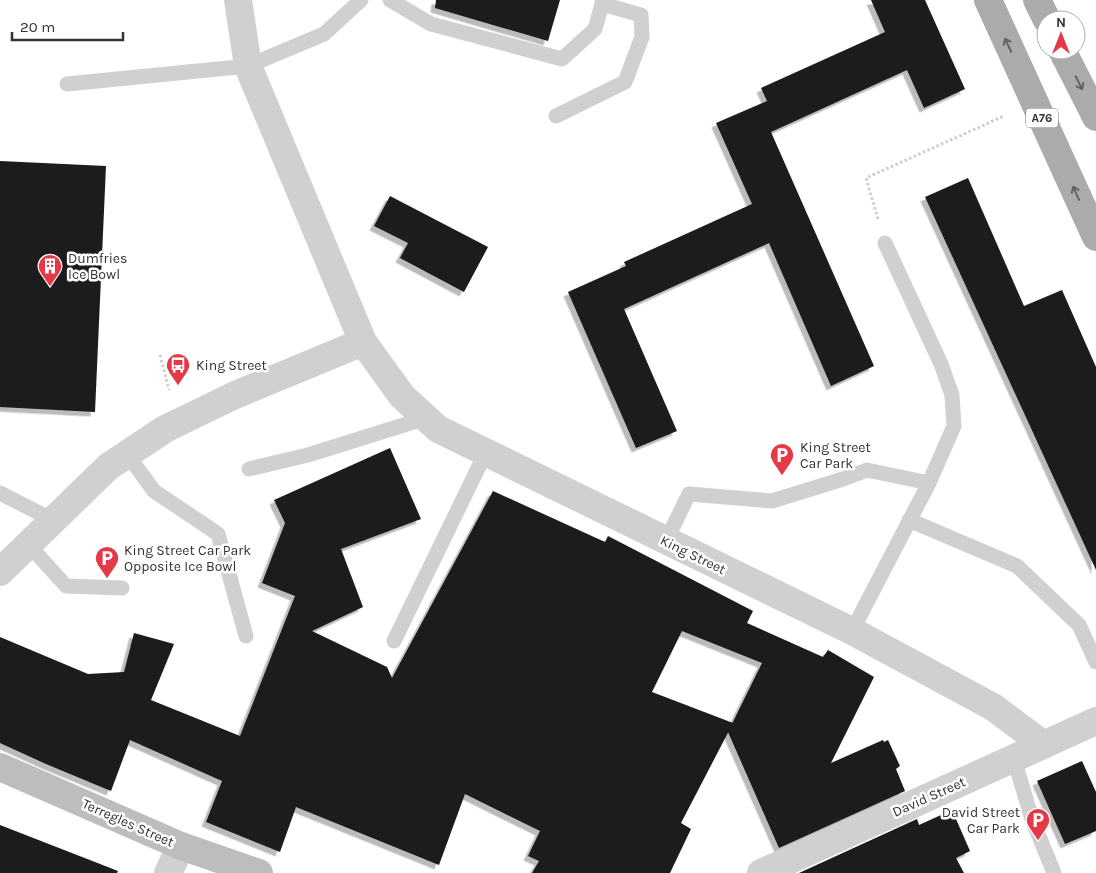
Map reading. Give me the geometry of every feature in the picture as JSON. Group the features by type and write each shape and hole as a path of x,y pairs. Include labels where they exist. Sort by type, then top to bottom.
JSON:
{"main road":[{"name":"A76","path":"988,0 1096,237"},
{"path":"1067,60 1096,117"}],"street":[{"name":"King Street","path":"238,0 248,66 363,342 402,396 438,429 852,632 993,707 1044,745"},
{"path":"0,572 108,466 165,429 235,396 363,342"},
{"name":"David Street","path":"762,873 1044,745 1095,725"},
{"name":"Terregles Street","path":"0,767 181,846 259,873"},
{"path":"168,873 181,846"}],"lane":[{"path":"68,84 248,66 324,34 361,0"},
{"path":"390,0 431,24 562,59 595,29 602,2 641,15 642,37 626,82 556,116"},
{"path":"852,632 929,483 954,426 952,395 941,364 885,244"},
{"path":"249,469 308,455 426,418"},
{"path":"394,641 486,452"},
{"path":"127,454 154,491 218,534 246,636"},
{"path":"666,541 689,494 772,501 844,480 867,470 929,483"},
{"path":"0,493 52,520"},
{"path":"909,520 1017,566 1079,625 1096,662"},
{"path":"28,544 66,586 122,588"},
{"path":"1014,759 1032,819 1054,873"}],"path":[{"path":"885,244 866,178 1035,103"}],"building":[{"path":"436,0 560,0 548,41 435,8"},
{"path":"871,0 925,0 965,89 924,108 907,70 771,132 874,366 831,386 769,243 624,309 677,431 636,448 568,292 626,266 624,262 752,204 716,123 767,101 761,88 885,32"},
{"name":"Dumfries Ice Bowl","path":"0,161 106,166 95,412 0,407"},
{"path":"968,178 1024,306 1062,290 1096,367 1096,570 925,197"},
{"path":"390,196 488,247 464,292 400,258 408,243 374,226"},
{"path":"390,448 421,519 341,549 363,607 312,631 387,667 392,678 493,491 605,542 608,536 753,611 747,623 823,657 828,650 874,677 831,763 883,740 884,742 888,740 900,766 896,769 905,791 779,848 728,732 681,823 691,829 670,873 532,873 539,861 528,856 540,831 465,794 439,865 296,807 280,852 206,822 222,781 130,740 111,791 0,743 0,637 88,674 124,672 134,633 174,644 151,700 240,736 295,596 262,583 285,523 274,500","holes":["682,631 762,663 733,723 652,692"]},
{"path":"1082,761 1096,792 1096,831 1065,844 1037,781"},
{"path":"952,810 970,851 956,858 964,873 799,873 917,819 919,825"},
{"path":"0,825 118,871 117,873 0,873"}],"place":[{"name":"Dumfries Ice Bowl","path":"50,287"},
{"name":"King Street","path":"178,386"},
{"name":"King Street Car Park","path":"782,476"},
{"name":"King Street Car Park Opposite Ice Bowl","path":"107,579"},
{"name":"David Street Car Park","path":"1038,841"}]}
